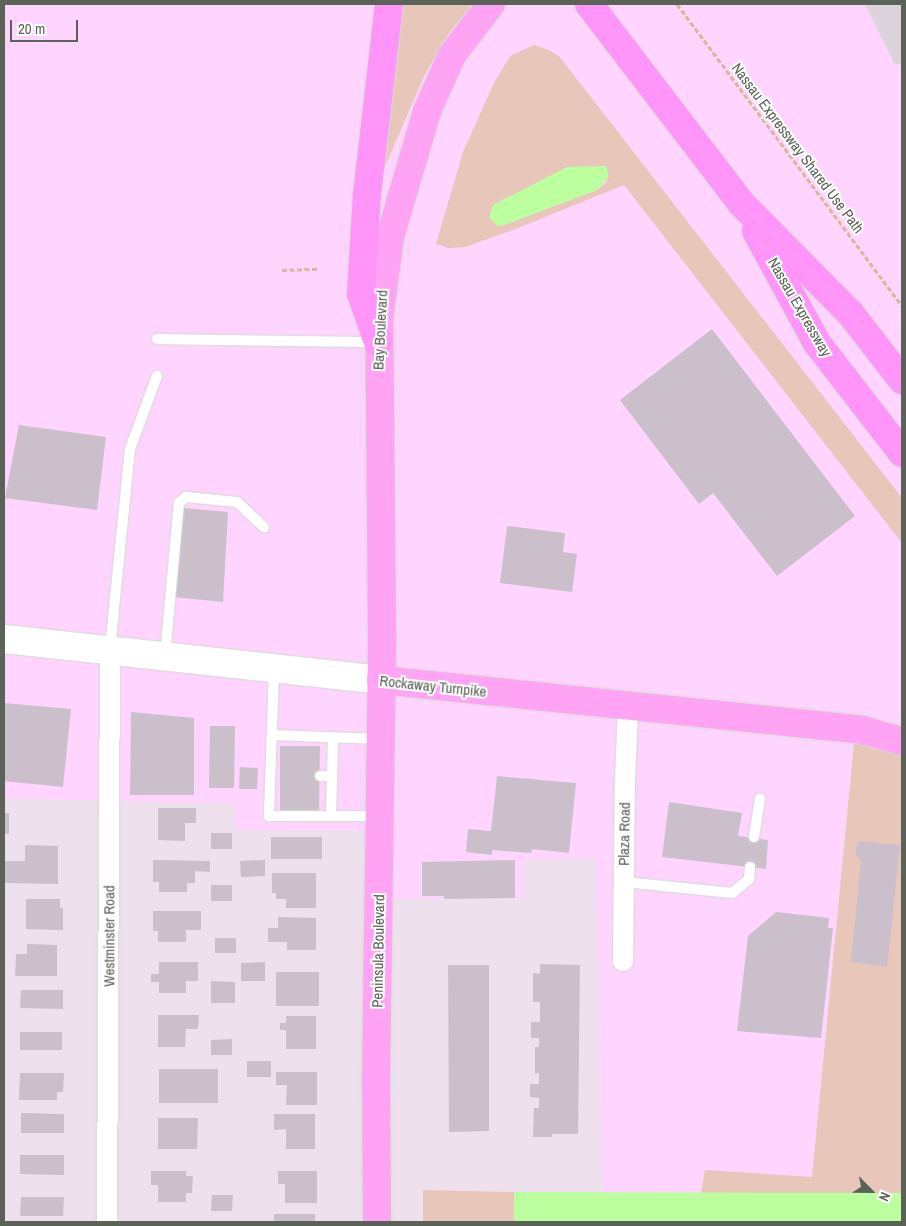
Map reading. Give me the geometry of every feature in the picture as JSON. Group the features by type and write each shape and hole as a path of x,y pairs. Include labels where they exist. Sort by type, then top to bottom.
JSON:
{"highway":[{"path":"378,342 361,294 366,194 389,4"},
{"name":"Nassau Expressway","path":"589,4 742,203 850,313 902,380"},
{"name":"Nassau Expressway","path":"742,203 816,343 902,453"}],"main road":[{"name":"Bay Boulevard","path":"381,680 378,342 382,293 390,236 426,111 452,55 491,4"},
{"name":"Rockaway Turnpike","path":"4,639 628,707 862,730 902,741"},
{"name":"Peninsula Boulevard","path":"377,1222 381,680"},
{"name":"Rockaway Turnpike","path":"862,730 902,727"}],"street":[{"name":"Westminster Road","path":"107,1222 110,650"},
{"name":"Plaza Road","path":"623,961 628,707"}],"lane":[{"path":"157,339 378,342"},
{"path":"110,650 130,449 157,376"},
{"path":"165,656 179,503 186,497 237,502 264,527"},
{"path":"274,668 272,735 275,775 269,816 379,816"},
{"path":"272,735 380,739"},
{"path":"331,816 333,737"},
{"path":"320,776 332,776"},
{"path":"754,837 760,798"},
{"path":"624,882 732,893 749,879 750,867"}],"path":[{"name":"Nassau Expressway Shared Use Path","path":"677,4 902,306"},
{"path":"282,270 318,269"}],"shaded area":[{"path":"4,4 398,4 373,195 423,78 449,33 473,4 865,4 895,65 902,63 902,746 854,734 812,1177 705,1170 701,1193 602,1193 596,859 524,860 524,898 376,899 377,831 235,830 234,804 4,798"},
{"path":"398,4 473,4 449,33 423,78 372,197"},
{"path":"865,4 902,4 902,63 895,65"},
{"path":"534,45 559,56 902,498 902,543 624,185 513,230 465,247 448,248 436,244 463,152 494,83 510,56","holes":["567,167 608,181 597,190 504,225 502,200 557,174"]},
{"path":"606,166 609,177 597,190 504,225 498,226 489,218 493,205 567,167"},
{"path":"855,733 902,746 902,1193 701,1193 705,1170 812,1177"},
{"path":"423,1190 514,1192 514,1222 423,1222"},
{"path":"514,1192 902,1193 902,1222 514,1222"}],"building":[{"path":"712,329 855,516 777,576 713,493 699,504 620,400"},
{"path":"19,425 106,437 97,510 5,498"},
{"path":"184,508 228,512 223,602 174,597"},
{"path":"507,526 565,533 563,552 577,554 572,592 500,583"},
{"path":"4,703 71,709 63,787 4,781"},
{"path":"131,712 194,718 194,795 130,795"},
{"path":"210,726 235,726 234,788 209,788"},
{"path":"280,746 320,746 319,813 280,813"},
{"path":"240,767 258,768 257,789 239,789"},
{"path":"497,776 576,783 569,853 532,849 531,853 492,850 492,855 466,852 468,829 491,831"},
{"path":"669,802 742,813 738,836 768,840 766,869 662,857"},
{"path":"158,808 196,808 196,823 185,823 185,841 158,840"},
{"path":"4,813 9,813 9,834 4,834"},
{"path":"211,833 232,833 232,849 211,849"},
{"path":"271,837 322,837 322,859 271,859"},
{"path":"858,841 900,845 887,967 851,962 861,862 855,854"},
{"path":"25,845 58,846 58,884 5,883 5,861 25,861"},
{"path":"153,860 210,861 210,872 195,871 195,883 187,883 187,892 159,892 159,882 153,882"},
{"path":"265,860 265,876 241,877 240,861"},
{"path":"515,860 515,898 444,899 444,896 422,896 422,862"},
{"path":"272,873 316,873 316,908 286,908 286,899 276,899 276,893 272,893"},
{"path":"211,885 232,885 232,901 211,901"},
{"path":"26,899 60,899 60,908 63,908 63,930 26,929"},
{"path":"153,911 201,911 201,930 186,930 186,942 158,942 158,931 153,931"},
{"path":"776,912 829,918 828,928 833,928 821,1038 737,1031 748,936"},
{"path":"278,917 316,918 316,950 287,950 287,942 268,942 268,928 278,928"},
{"path":"215,938 236,938 236,953 215,953"},
{"path":"27,944 57,945 57,976 15,976 16,954 27,954"},
{"path":"159,962 198,962 198,981 186,981 186,993 159,993 159,982 151,982 151,974 159,974"},
{"path":"265,962 265,981 241,981 241,963"},
{"path":"540,964 580,965 578,1134 552,1134 552,1137 533,1137 534,1108 539,1108 539,1098 530,1097 530,1084 539,1084 539,1073 535,1074 535,1047 539,1047 539,1038 531,1038 531,1022 540,1022 540,1002 533,1002 533,973 540,974"},
{"path":"448,965 489,965 489,1131 449,1132"},
{"path":"276,972 319,972 319,1006 276,1006"},
{"path":"211,981 235,982 235,1003 211,1003"},
{"path":"21,990 63,990 63,1009 20,1008"},
{"path":"158,1015 199,1015 198,1029 186,1029 185,1047 158,1047"},
{"path":"286,1016 316,1016 316,1049 286,1049 286,1030 280,1030 280,1023 286,1023"},
{"path":"20,1032 62,1032 62,1050 20,1050"},
{"path":"232,1039 232,1055 211,1055 211,1040"},
{"path":"247,1061 271,1061 271,1077 247,1077"},
{"path":"159,1069 218,1069 218,1103 159,1103"},
{"path":"276,1072 317,1072 317,1105 286,1105 287,1085 276,1085"},
{"path":"20,1073 64,1073 63,1092 57,1092 57,1100 19,1100"},
{"path":"21,1113 64,1114 64,1133 21,1133"},
{"path":"274,1114 315,1114 315,1149 286,1149 286,1129 274,1130"},
{"path":"158,1118 198,1118 197,1149 158,1149"},
{"path":"20,1155 64,1155 64,1175 20,1174"},
{"path":"151,1171 186,1171 186,1176 193,1176 192,1193 186,1193 186,1202 158,1202 158,1185 151,1185"},
{"path":"278,1171 317,1171 317,1203 285,1203 285,1184 278,1184"},
{"path":"212,1195 233,1195 232,1211 211,1211"},
{"path":"21,1197 64,1197 63,1216 20,1216"},
{"path":"274,1214 315,1214 315,1222 274,1222"}]}
